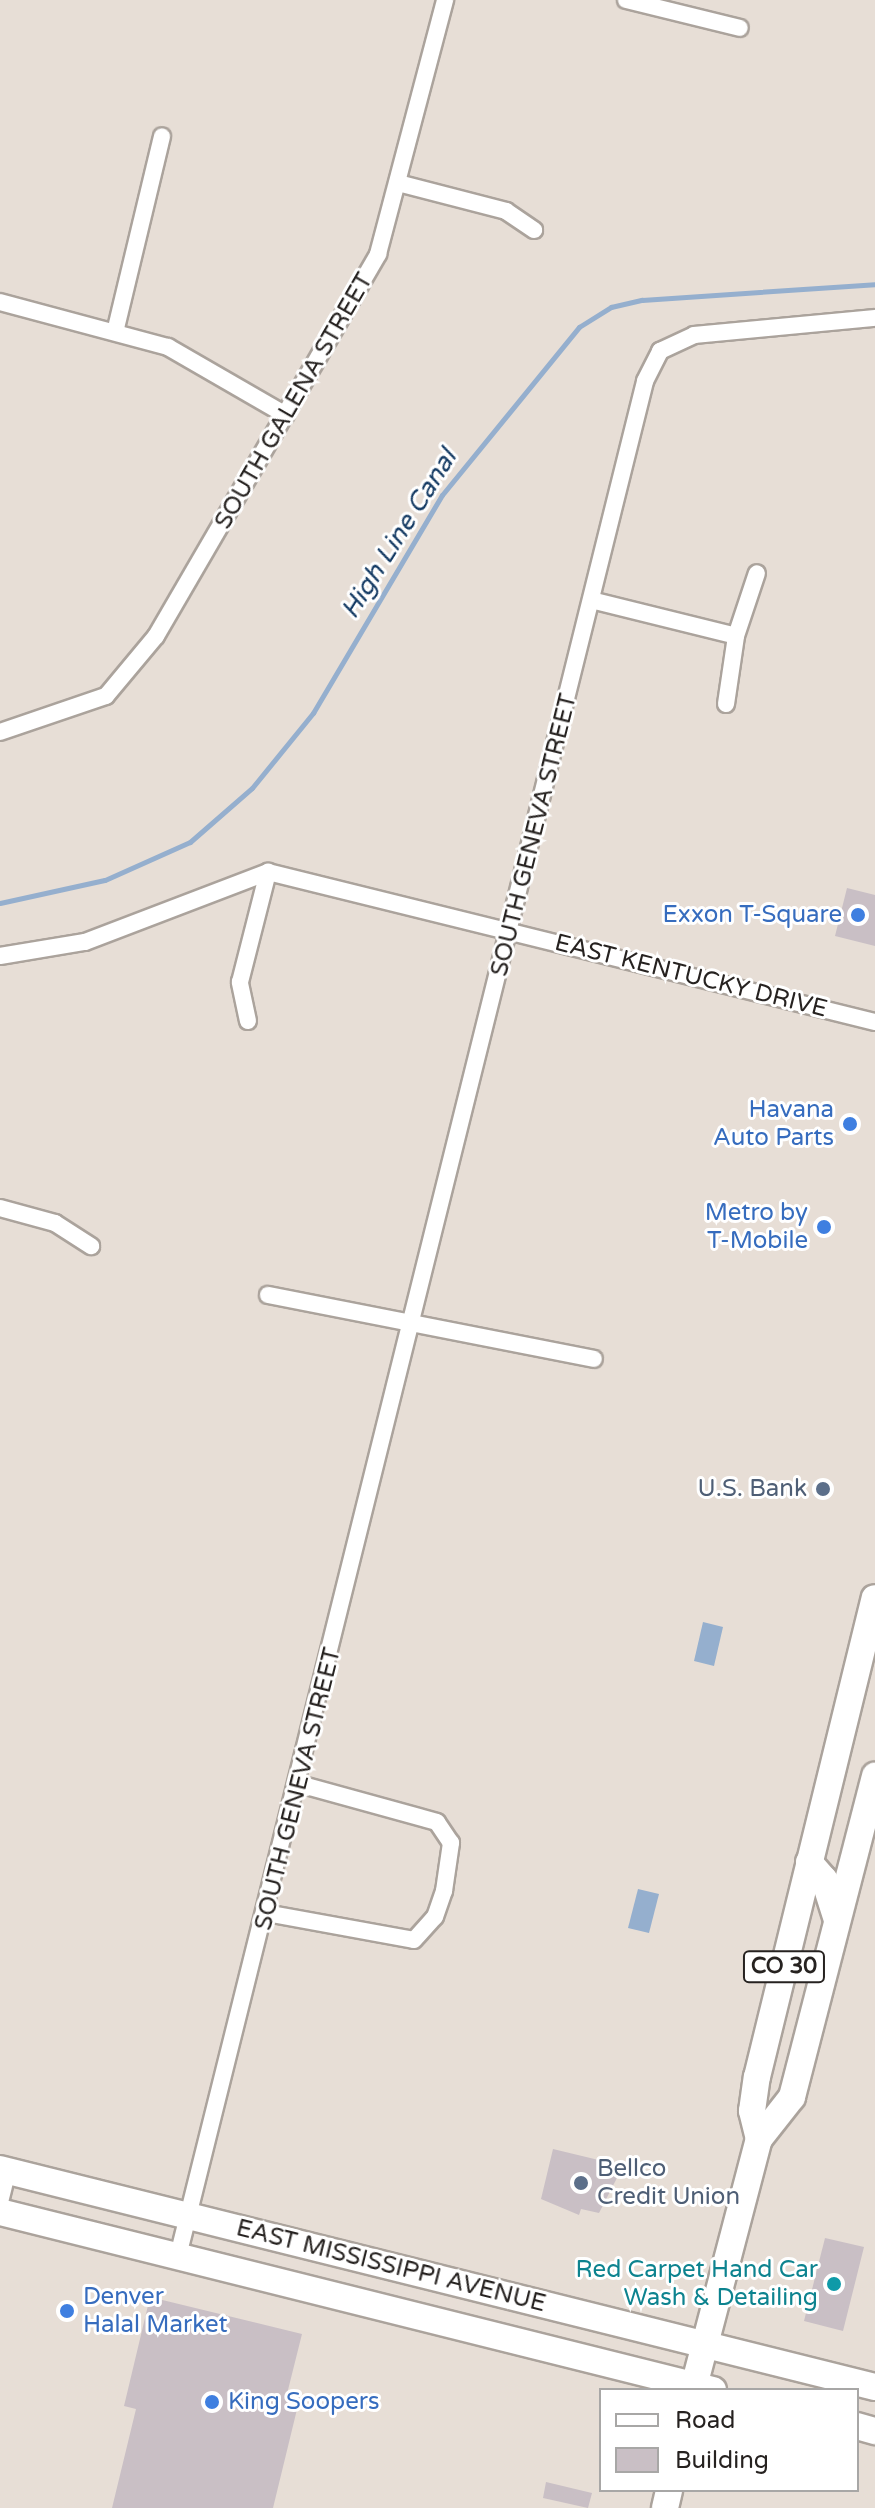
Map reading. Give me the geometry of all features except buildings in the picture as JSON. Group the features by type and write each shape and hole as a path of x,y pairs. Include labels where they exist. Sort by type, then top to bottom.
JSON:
{"main road":[{"name":"CO 30","path":"700,2388 704,2344 759,2139 754,2090 875,1601"},
{"name":"CO 30","path":"759,2139 792,2097 838,1928 866,1851 875,1776"},
{"path":"826,1795 841,1833 866,1851"},
{"path":"809,1862 828,1886 838,1928"},
{"name":"EAST MISSISSIPPI AVENUE","path":"4,2170 875,2387"},
{"name":"EAST MISSISSIPPI AVENUE","path":"0,2212 700,2388"}],"street":[{"name":"SOUTH GALENA STREET","path":"0,732 31,725 100,700 134,668 372,269 398,183 445,0"},
{"path":"626,0 740,28"},
{"path":"116,328 162,136"},
{"path":"398,183 506,211 534,230"},
{"path":"0,302 116,328 183,353 286,415"},
{"name":"SOUTH GENEVA STREET","path":"178,2256 415,1321 640,398 660,351 694,335 875,318"},
{"path":"726,704 736,636 757,573"},
{"path":"591,600 736,636"},
{"path":"0,956 85,942 268,872"},
{"path":"248,1021 240,982 268,872"},
{"name":"EAST KENTUCKY DRIVE","path":"268,872 875,1022"},
{"path":"0,1208 55,1223 91,1246"},
{"path":"268,1295 415,1321 594,1359"},
{"path":"266,1913 414,1940 435,1917 444,1891 451,1843 437,1822 299,1784"},
{"path":"0,2202 4,2170"}],"water":[{"path":"703,1622 723,1627 714,1666 694,1661"},
{"path":"638,1889 659,1894 649,1933 628,1928"}],"waterway":[{"name":"High Line Canal","path":"0,903 105,880 190,842 252,788 313,713 442,495 579,327 611,307 642,300 875,284"}],"place":[{"name":"Exxon T-Square","path":"858,915"},
{"name":"Havana Auto Parts","path":"850,1124"},
{"name":"Metro by T-Mobile","path":"824,1227"},
{"name":"U.S. Bank","path":"823,1489"},
{"name":"Bellco Credit Union","path":"581,2183"},
{"name":"Red Carpet Hand Car Wash & Detailing","path":"834,2284"},
{"name":"Denver Halal Market","path":"67,2311"},
{"name":"King Soopers","path":"212,2402"}]}
